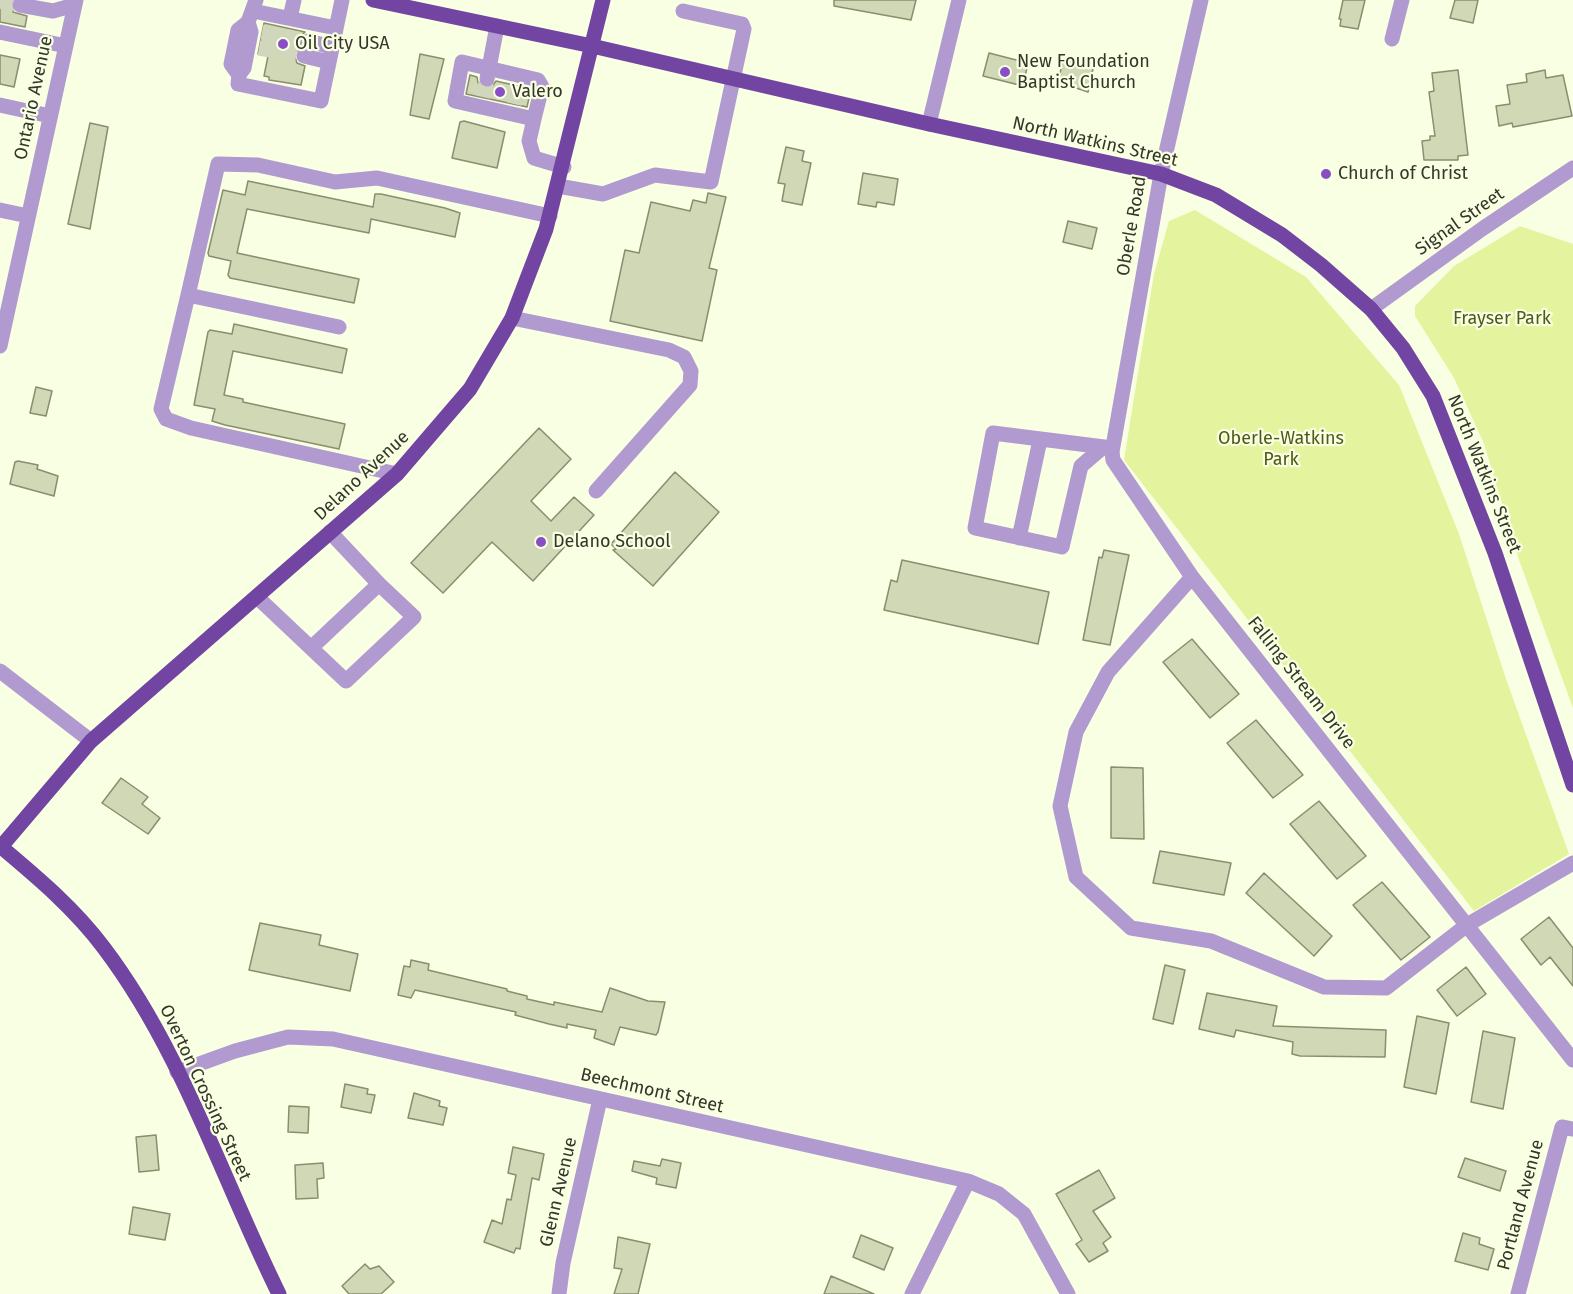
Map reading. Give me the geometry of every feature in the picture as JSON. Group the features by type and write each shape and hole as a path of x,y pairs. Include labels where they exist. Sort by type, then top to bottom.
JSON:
{"main road":[{"name":"North Watkins Street","path":"373,0 592,46 929,124 1161,174 1216,195 1257,218 1322,265 1371,309 1403,348 1433,396 1496,554 1573,785"},
{"name":"Delano Avenue","path":"0,847 91,741 398,474 470,389 512,318 550,216 564,167 603,0"},
{"name":"Overton Crossing Street","path":"0,847 56,894 104,947 145,1010 177,1072 247,1230 279,1294"}],"street":[{"path":"290,18 294,0"},
{"path":"254,27 238,84 321,101 342,0"},
{"path":"929,124 959,0"},
{"name":"Oberle Road","path":"1109,452 1161,174 1201,0"},
{"path":"1392,39 1402,0"},
{"path":"24,4 52,6 75,3"},
{"name":"Ontario Avenue","path":"0,346 75,3"},
{"path":"558,186 603,194 655,176 711,182 744,29 742,24 683,11"},
{"path":"239,75 231,64 238,30 290,18 336,28"},
{"path":"488,74 497,26"},
{"path":"0,32 66,46"},
{"path":"306,49 331,54"},
{"path":"534,119 513,109 482,102 455,101 462,62 488,74 520,81 538,80 542,87 529,141 534,158 564,167"},
{"path":"5,106 50,116"},
{"path":"398,474 191,428 166,419 161,409 218,164 258,165 335,182 377,178 550,216"},
{"name":"Signal Street","path":"1371,309 1482,229 1573,168"},
{"path":"0,210 28,216"},
{"path":"188,295 339,327"},
{"path":"512,318 669,350 684,357 691,371 690,385 596,491"},
{"path":"993,433 1109,452 1081,466 1062,547 975,528 993,433"},
{"path":"1019,538 1040,440"},
{"name":"Falling Stream Drive","path":"1109,452 1192,577 1573,1060"},
{"path":"257,597 346,681 414,617 330,532"},
{"path":"1192,577 1108,672 1076,732 1060,806 1076,877 1131,928 1211,941 1324,987 1386,988 1467,925 1573,863"},
{"path":"311,648 379,584"},
{"path":"0,671 91,741"},
{"name":"Beechmont Street","path":"177,1072 235,1051 288,1037 333,1039 968,1181 999,1194 1024,1214 1068,1294"},
{"name":"Glenn Avenue","path":"559,1294 563,1263 600,1100"},
{"name":"Portland Avenue","path":"1518,1294 1567,1128"},
{"path":"912,1294 968,1181"}],"green space":[{"name":"Oberle-Watkins Park","path":"1195,210 1306,277 1399,385 1459,534 1506,679 1569,854 1474,911 1124,460 1154,274 1169,221"},
{"name":"Frayser Park","path":"1520,226 1573,244 1573,708 1519,560 1484,444 1454,378 1415,316 1415,306 1454,266"}],"building":[{"path":"0,0 12,0 13,12 27,16 25,27 0,22"},
{"path":"834,0 916,0 911,20 834,6"},
{"path":"1343,0 1365,0 1358,29 1340,26"},
{"path":"1455,0 1478,0 1473,23 1450,18"},
{"path":"264,23 305,32 299,38 301,47 294,54 297,63 305,66 301,85 269,80 269,77 264,76 268,56 258,54"},
{"name":"New Foundation Baptist Church","path":"989,53 1028,63 1023,86 983,76"},
{"path":"420,54 444,59 429,119 410,115"},
{"path":"0,55 20,59 14,87 0,84"},
{"path":"1078,57 1095,60 1088,92 1058,82 1063,60 1077,63"},
{"path":"1458,70 1468,155 1458,156 1458,160 1424,160 1422,141 1430,140 1430,136 1435,136 1429,92 1434,91 1432,73"},
{"path":"1545,70 1546,78 1563,75 1572,116 1513,127 1512,123 1499,126 1496,106 1510,104 1507,85 1527,82 1526,74"},
{"name":"Valero","path":"470,75 477,77 478,83 485,88 491,88 496,81 531,89 527,107 466,94"},
{"path":"464,121 505,132 497,168 452,158 460,122"},
{"path":"90,123 108,127 90,229 68,224"},
{"path":"786,147 804,151 802,161 811,163 802,205 782,201 785,184 778,183"},
{"path":"863,173 898,179 894,205 877,202 876,207 858,204"},
{"path":"248,181 373,207 375,194 381,194 445,208 460,213 455,237 371,219 369,233 247,209 237,253 359,279 354,303 230,278 228,275 231,261 209,256 208,253 223,190 245,195"},
{"path":"708,193 726,197 709,268 717,270 702,341 610,321 625,250 639,253 651,202 690,211 693,200 706,203"},
{"path":"1068,221 1097,228 1092,249 1063,242"},
{"path":"234,324 347,349 342,373 233,351 224,395 243,399 243,402 345,424 339,449 225,425 212,421 215,409 194,405 208,332 210,330 232,334"},
{"path":"36,387 52,391 46,416 30,413"},
{"path":"539,428 571,459 531,501 551,521 574,497 594,515 533,581 492,542 443,593 411,563"},
{"path":"15,462 38,465 37,469 58,476 54,496 10,484"},
{"path":"675,472 719,512 653,586 613,550 616,549 611,544"},
{"path":"1104,550 1129,555 1110,645 1083,640 1099,557 1102,558"},
{"path":"902,560 1049,592 1038,644 884,610 891,580 897,582"},
{"path":"1192,639 1239,694 1210,718 1163,662"},
{"path":"1256,720 1303,775 1273,798 1227,743"},
{"path":"1111,767 1143,768 1144,839 1111,838"},
{"path":"121,778 148,797 142,804 160,818 148,834 102,803"},
{"path":"1319,801 1366,856 1337,879 1290,824"},
{"path":"1160,851 1231,863 1224,895 1153,883"},
{"path":"1264,873 1332,936 1314,956 1246,893"},
{"path":"1382,882 1430,937 1401,960 1353,905"},
{"path":"1549,917 1573,948 1573,986 1550,957 1541,965 1521,939"},
{"path":"260,923 321,935 319,945 358,954 350,991 249,970"},
{"path":"411,960 429,964 428,970 507,989 507,991 527,996 527,999 554,1005 554,1002 602,1012 610,988 648,1001 665,1002 656,1035 620,1027 614,1045 594,1038 596,1030 567,1024 567,1028 515,1015 516,1012 415,990 411,998 398,995 404,966 410,967"},
{"path":"1165,965 1185,970 1173,1024 1153,1019"},
{"path":"1466,967 1486,994 1457,1016 1437,990"},
{"path":"1207,993 1277,1006 1273,1026 1386,1030 1385,1057 1300,1056 1292,1054 1293,1042 1236,1030 1234,1037 1199,1029"},
{"path":"1417,1016 1449,1023 1436,1094 1404,1087"},
{"path":"1483,1031 1515,1038 1503,1109 1471,1102"},
{"path":"345,1084 368,1089 367,1094 375,1095 371,1113 341,1107"},
{"path":"414,1093 440,1101 439,1106 447,1108 443,1125 408,1118"},
{"path":"289,1106 309,1107 308,1133 288,1132"},
{"path":"156,1135 159,1170 139,1172 136,1137"},
{"path":"513,1147 544,1154 539,1180 532,1178 520,1249 516,1248 514,1253 484,1242 492,1220 502,1224 507,1199 511,1200 516,1175 508,1173"},
{"path":"1465,1158 1506,1171 1500,1191 1458,1177"},
{"path":"662,1159 681,1163 676,1188 656,1184 657,1178 632,1171 634,1161 660,1166"},
{"path":"323,1163 324,1178 317,1179 318,1198 296,1199 295,1165"},
{"path":"1099,1170 1115,1198 1093,1211 1111,1237 1103,1243 1108,1251 1089,1262 1076,1244 1082,1240 1056,1194"},
{"path":"133,1207 170,1214 165,1240 129,1234"},
{"path":"1463,1233 1480,1238 1479,1244 1494,1249 1488,1270 1455,1261"},
{"path":"861,1235 893,1248 884,1270 853,1257"},
{"path":"618,1237 650,1244 638,1294 614,1294 622,1269 614,1268"},
{"path":"365,1264 370,1269 379,1266 394,1282 381,1294 349,1294 342,1286"},
{"path":"831,1276 874,1294 824,1294"}],"tunnel":[{"path":"0,1 20,5"},
{"path":"262,32 308,41"},
{"path":"259,48 304,56"},
{"path":"483,97 487,79"},
{"path":"514,104 518,86"}],"place":[{"name":"Oil City USA","path":"283,44"},
{"name":"New Foundation Baptist Church","path":"1005,72"},
{"name":"Valero","path":"500,92"},
{"name":"Church of Christ","path":"1326,174"},
{"name":"Delano School","path":"541,542"}]}
